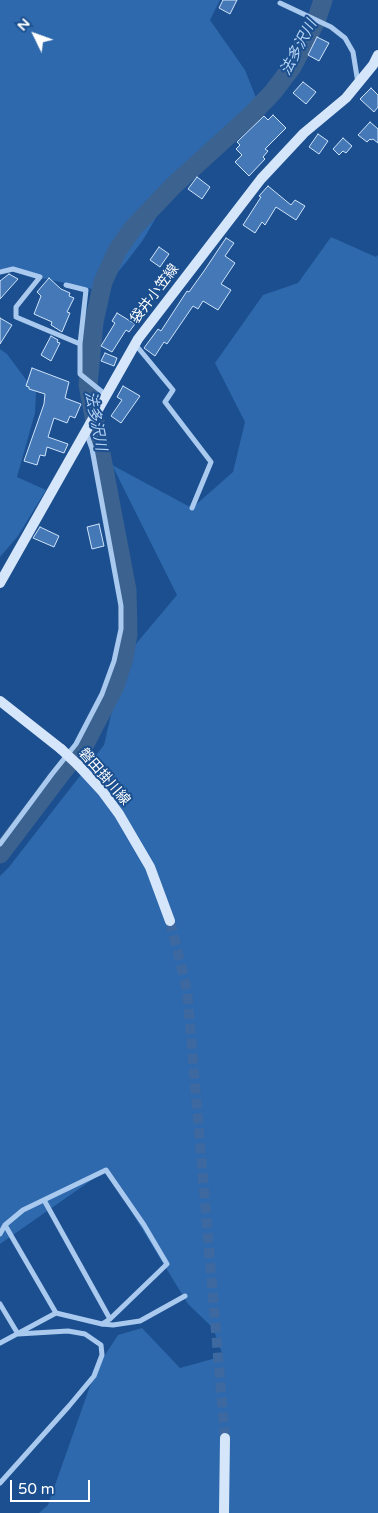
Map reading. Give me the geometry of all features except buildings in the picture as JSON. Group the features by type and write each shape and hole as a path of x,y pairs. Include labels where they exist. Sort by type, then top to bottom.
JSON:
{"main road":[{"name":"袋井小笠線","path":"0,583 135,344 260,179 304,133 346,98 373,65 378,55"},
{"name":"磐田掛川線","path":"0,701 62,749 102,791 119,814 150,867 170,921"},
{"path":"224,1513 225,1438"}],"street":[{"path":"280,3 331,27 345,38 353,52 358,83"},
{"path":"0,272 14,269 40,277 16,307 16,317 80,344"},
{"path":"66,285 86,290 80,344 80,374 106,395"},
{"path":"135,344 173,390 164,402 211,462 192,508"},
{"path":"0,844 76,744 102,694 114,661 121,629 121,606 92,449 86,432"},
{"path":"0,1234 5,1226 23,1210 106,1170 144,1225 167,1264 110,1319 102,1324"},
{"path":"44,1200 110,1319"},
{"path":"5,1226 56,1313"},
{"path":"0,1343 56,1313 114,1325 140,1321 185,1296"},
{"path":"0,1304 18,1334"},
{"path":"0,1483 94,1376 102,1355 101,1345 84,1334 68,1331 18,1334"}],"shaded area":[{"path":"0,0 220,0 210,20 245,70 257,100 173,180 157,216 143,240 104,289 92,289 0,269"},
{"path":"331,237 376,257 378,255 378,1513 39,1513 48,1505 96,1369 118,1335 142,1328 180,1368 223,1356 213,1328 188,1304 106,1170 0,1244 0,876 104,745 124,658 177,595 112,465 192,508 233,472 245,422 215,363 263,295 298,283"},
{"path":"0,349 7,354 36,393 35,413 17,477 46,490 18,536 0,557"}],"waterway":[{"name":"法多沢川","path":"0,854 84,746 115,686 124,658 128,634 127,590 88,385 94,322 103,282 117,251 133,228 174,185 251,115 273,92 292,67 316,21 323,0"}],"tunnel":[{"path":"170,921 187,990 225,1438"}]}
